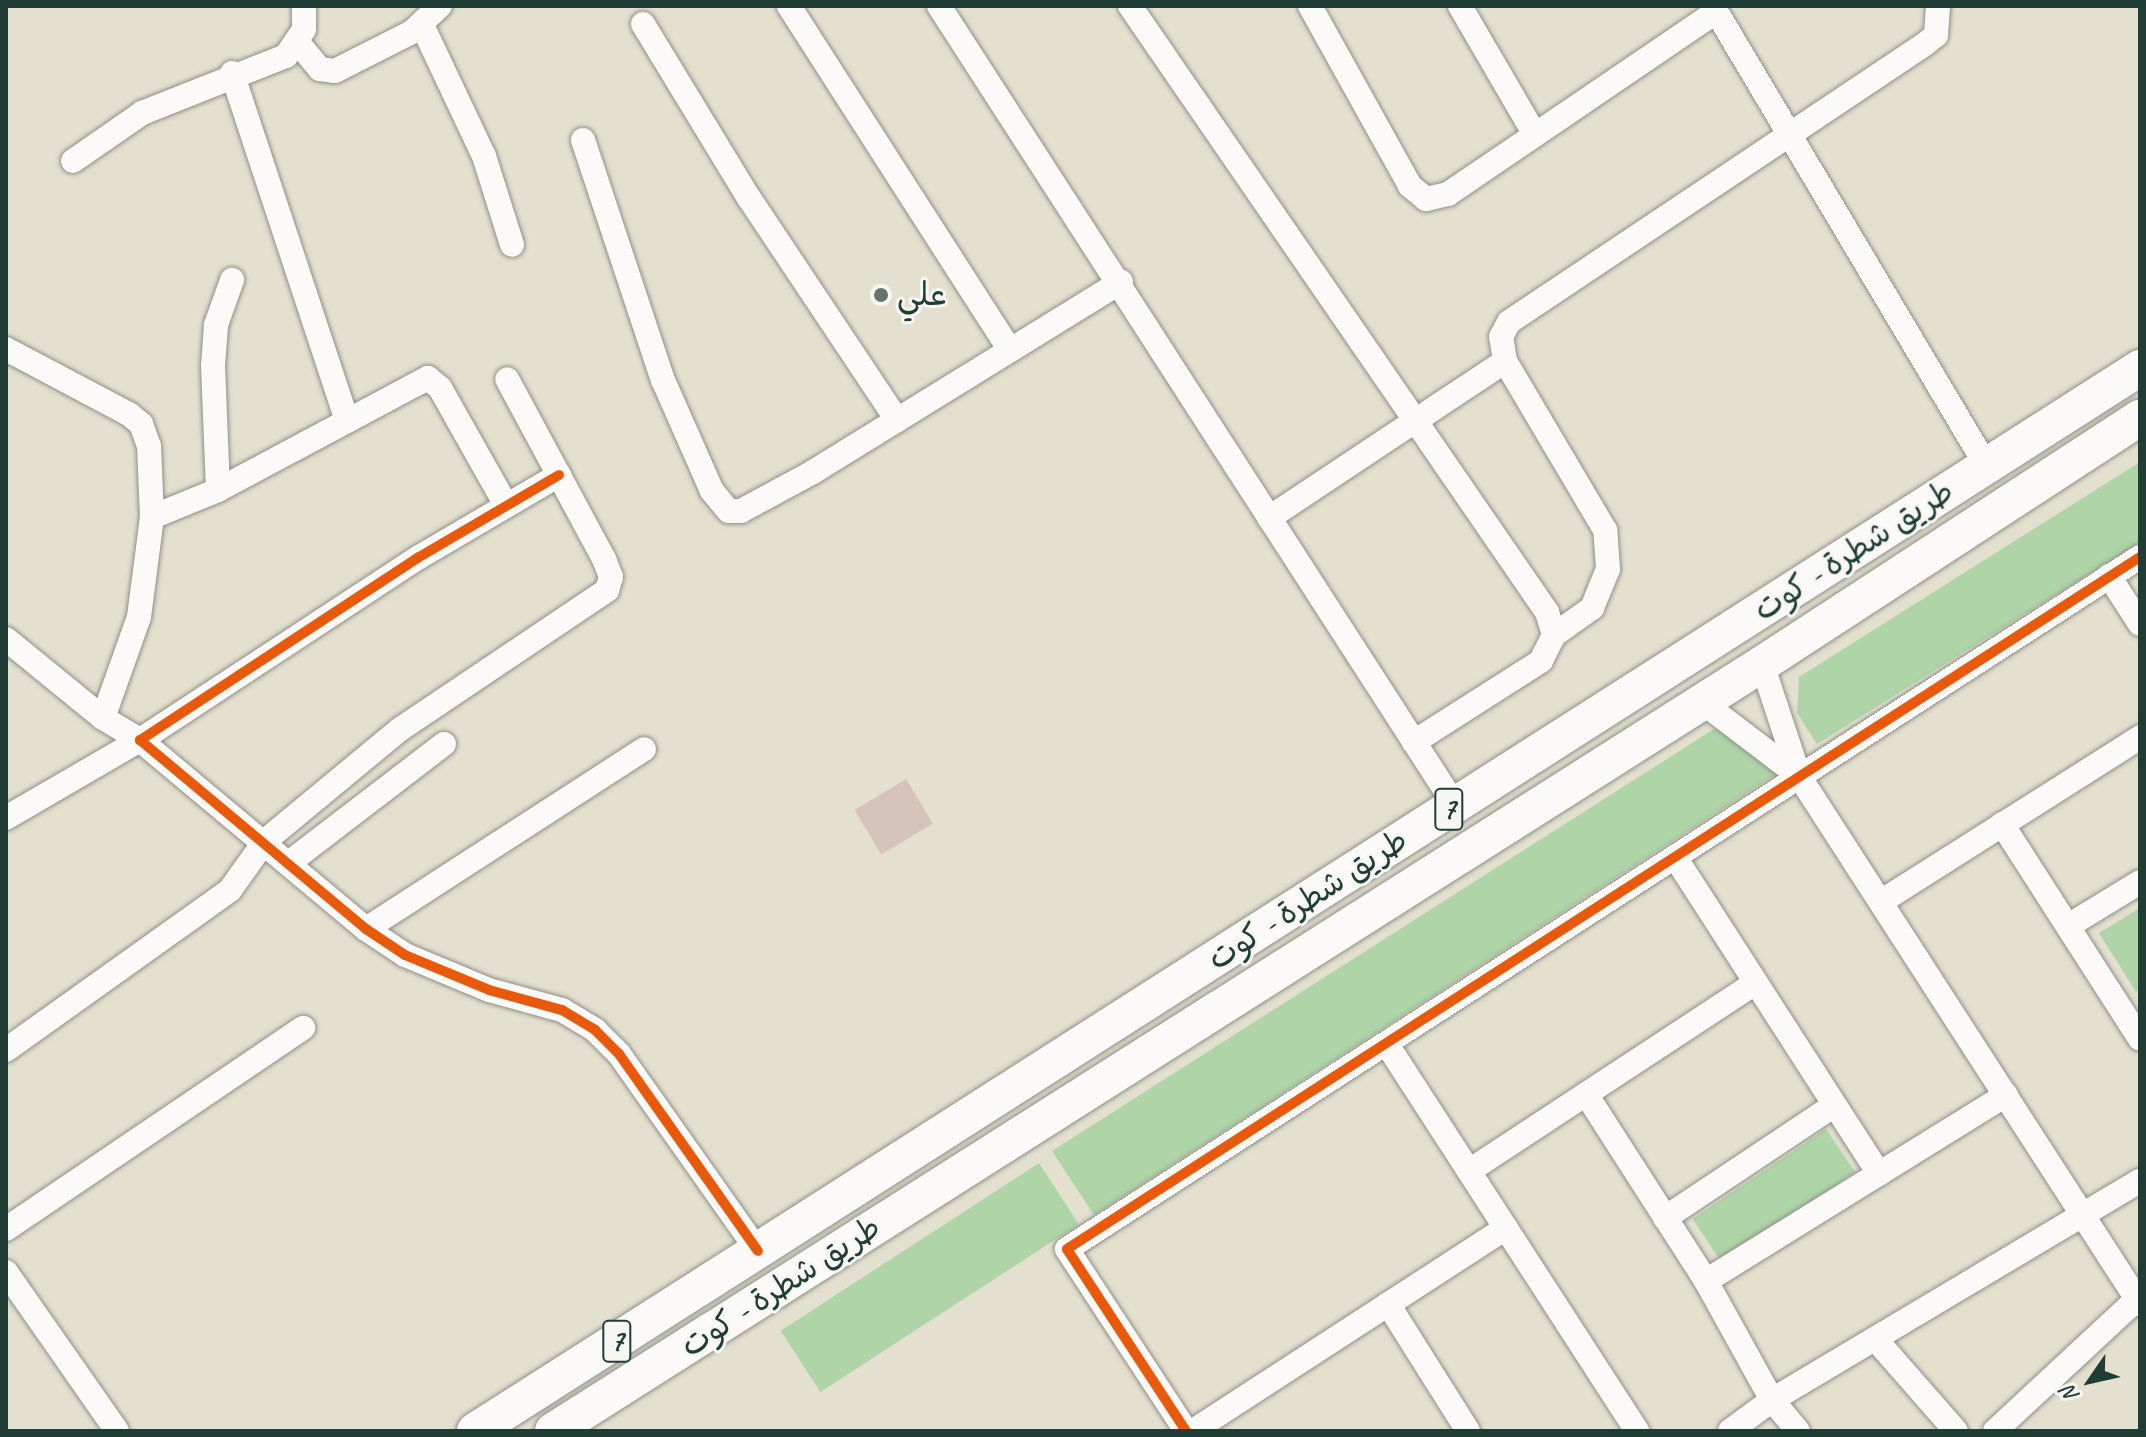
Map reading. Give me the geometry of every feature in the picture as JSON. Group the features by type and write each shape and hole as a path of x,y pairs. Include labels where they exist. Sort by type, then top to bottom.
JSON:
{"highway":[{"name":"طريق شطرة - كوت","path":"475,1431 1986,465 2139,371"},
{"name":"طريق شطرة - كوت","path":"553,1431 1439,865 1762,664 2140,418"},
{"path":"1417,829 1439,865"}],"street":[{"path":"73,161 142,113 232,73 286,56 298,43 304,29 304,6"},
{"path":"298,43 320,69 335,71 422,25 440,6"},
{"path":"789,6 1010,350"},
{"path":"939,6 1121,282 1455,805"},
{"path":"1130,6 1547,612 1554,635"},
{"path":"1310,6 1410,186 1426,199 1448,194 1715,9 1986,465"},
{"path":"1460,6 1535,135"},
{"path":"1414,742 1541,661 1554,635 1592,608 1608,569 1605,530 1505,361 1501,337 1509,322 1936,35 1938,6"},
{"path":"643,24 749,198 897,420"},
{"path":"422,25 484,156 512,245"},
{"path":"232,73 347,420"},
{"path":"583,140 663,380 723,507 741,511 897,420 1121,282"},
{"path":"218,490 213,366 216,325 232,280"},
{"path":"6,349 141,424 149,446 152,517 139,617 103,718"},
{"path":"1269,518 1505,361"},
{"path":"152,517 218,490 428,378 440,388 506,505"},
{"path":"6,1050 230,890 265,841 399,730 607,590 611,577 604,559 507,379"},
{"path":"6,818 140,740 506,505 559,475"},
{"path":"1186,1431 1067,1249 1388,1046 2140,557"},
{"path":"2109,576 2140,624"},
{"path":"6,639 103,718 140,740 201,795 265,841 366,929 405,955 489,990 562,1010 595,1030 619,1054 758,1251"},
{"path":"1762,664 1799,776 2138,1302 1995,1431"},
{"path":"1702,702 1799,776"},
{"path":"1882,901 2140,737"},
{"path":"290,862 444,744"},
{"path":"366,929 644,749"},
{"path":"2002,824 2068,926 2132,1008 2140,1039"},
{"path":"1675,857 1879,1174"},
{"path":"2068,926 2140,882"},
{"path":"1469,1171 1754,984"},
{"path":"6,1229 303,1028"},
{"path":"1388,1046 1637,1431"},
{"path":"1586,1094 1706,1281 1772,1400 1798,1431"},
{"path":"1706,1281 2006,1095"},
{"path":"1665,1218 1833,1106"},
{"path":"1730,1431 1772,1400 1878,1342 2140,1181"},
{"path":"1193,1431 1506,1228"},
{"path":"6,1272 117,1431"},
{"path":"1388,1304 1464,1430"},
{"path":"1878,1342 1956,1431"}],"green space":[{"path":"2140,462 2140,542 1817,744 1797,713 1799,677"},
{"path":"1729,728 1776,774 1094,1215 1052,1151 1714,729"},
{"path":"2140,908 2140,989 2136,992 2099,933"},
{"path":"1826,1129 1855,1172 1722,1262 1693,1219"},
{"path":"1039,1163 1079,1224 820,1392 781,1331"}],"building":[{"path":"906,779 933,824 881,854 855,810"}],"cycle path":[{"path":"559,475 419,557 140,740 366,929 405,955 489,990 562,1010 595,1030 619,1054 758,1251"},
{"path":"1186,1431 1067,1249 2140,557"}],"place":[{"name":"علي","path":"881,295"}]}
